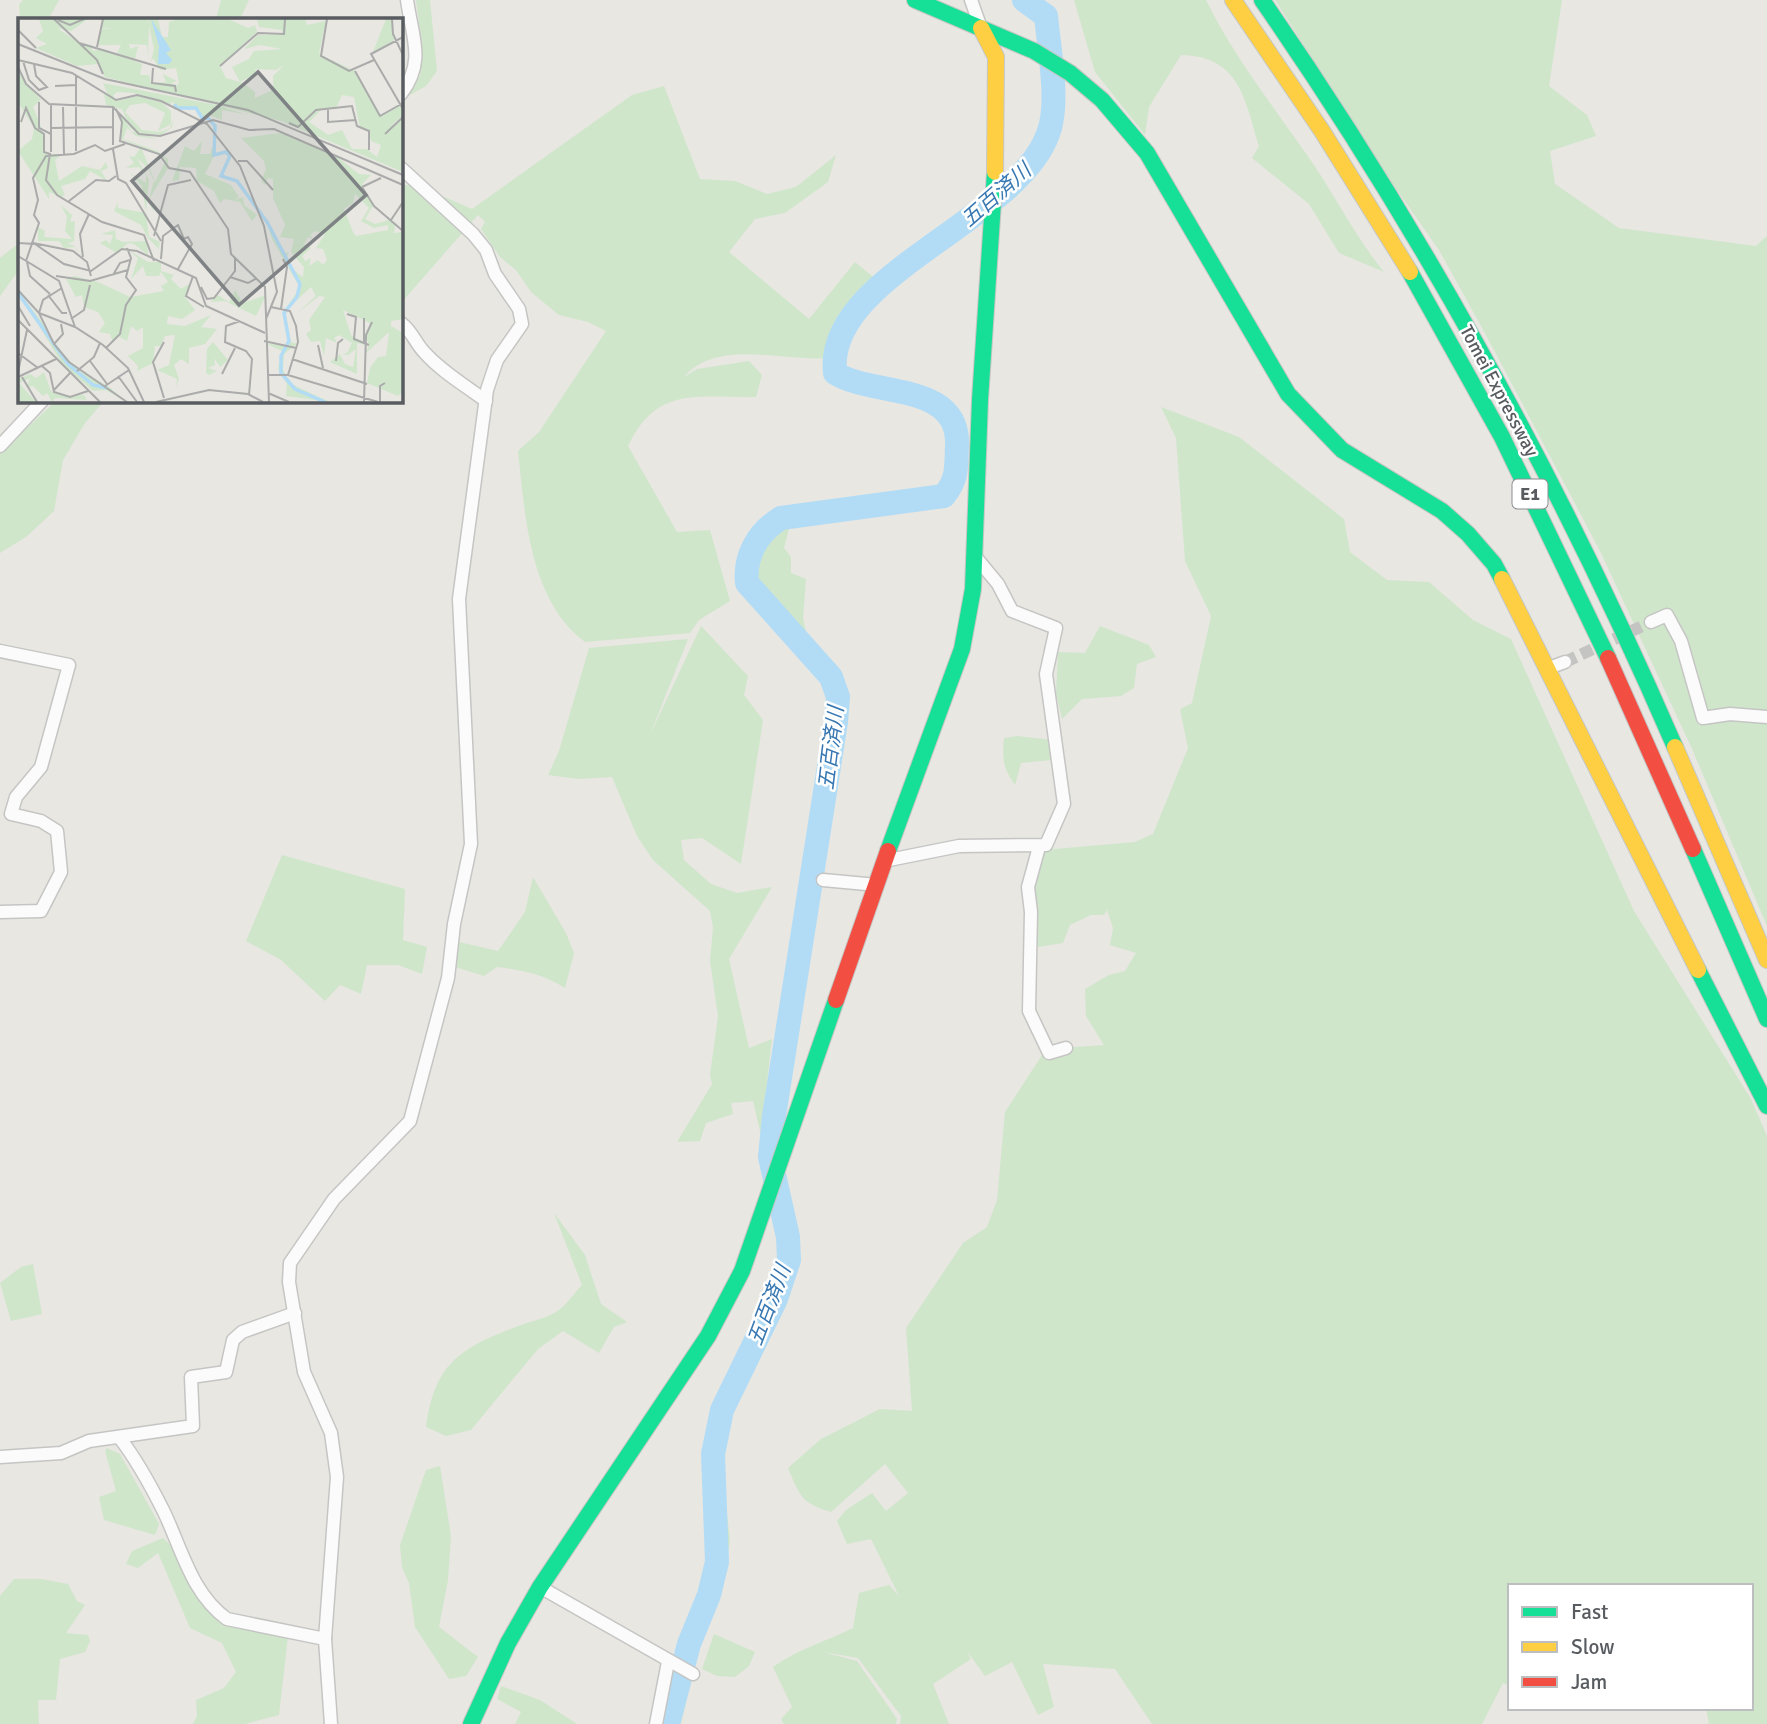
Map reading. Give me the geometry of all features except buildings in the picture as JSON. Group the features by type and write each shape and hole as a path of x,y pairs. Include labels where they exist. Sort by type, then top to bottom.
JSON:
{"main road":[{"path":"915,0 1030,51 1069,73 1125,122 1147,153 1288,394 1342,450 1442,510 1494,564 1549,668 1767,1106"},
{"name":"Tomei Expressway","path":"1233,0 1336,149 1387,233 1507,449 1587,611 1767,1019"},
{"name":"Tomei Expressway","path":"1262,0 1354,136 1414,232 1534,450 1609,600 1767,960"},
{"path":"471,1724 508,1643 540,1587 723,1311 742,1271 781,1165 884,861 962,649 973,589 980,400 994,211 996,57 982,29"}],"street":[{"path":"402,93 413,77 416,61 407,0"},
{"path":"971,0 982,29"},
{"path":"331,1724 325,1639 337,1478 331,1433 304,1372 289,1282 290,1263 334,1199 410,1121 448,978 454,924 471,844 459,599 486,401 497,360 522,324 519,309 495,274 486,250 474,234 402,169"},
{"path":"402,324 412,332 423,351 436,364 486,401"},
{"path":"0,446 41,402"},
{"path":"884,861 959,846 1046,845 1064,804 1046,674 1056,628 1012,611 998,584 974,555"},
{"path":"1651,622 1667,615 1681,641 1703,718 1730,714 1767,718"},
{"path":"0,651 69,664 41,767 16,797 11,814 41,821 57,831 61,872 41,911 0,912"},
{"path":"1549,668 1565,662"},
{"path":"1039,846 1028,887 1031,912 1029,1011 1049,1053 1066,1048"},
{"path":"823,880 877,885"},
{"path":"0,1457 61,1453 89,1441 193,1426 191,1377 226,1372 233,1340 242,1332 295,1313"},
{"path":"118,1437 134,1457 152,1491 199,1592 215,1610 227,1619 325,1639"},
{"path":"540,1587 692,1674"},
{"path":"656,1724 668,1662"}],"green space":[{"path":"23,0 59,0 51,18 20,18 19,5"},
{"path":"221,0 249,0 240,18 216,18"},
{"path":"416,0 430,0 437,71 426,86 402,99 420,76 422,46"},
{"path":"1074,0 1206,0 1243,64 1384,272 1339,253 1309,204 1252,158 1259,146 1244,97 1228,72 1216,63 1201,57 1181,55 1149,107 1145,135 1095,72"},
{"path":"1275,0 1562,0 1549,86 1587,115 1596,136 1550,151 1555,184 1619,228 1756,246 1767,236 1767,926 1693,751 1600,551 1486,335 1439,250 1385,173"},
{"path":"664,86 700,179 735,181 767,194 796,187 836,155 828,182 785,213 755,219 729,252 809,319 855,262 877,280 842,318 828,358 752,354 715,358 698,365 684,377 697,369 749,361 762,375 756,397 681,399 652,413 639,426 628,446 677,532 710,530 730,601 699,620 690,633 585,642 566,624 541,580 528,528 518,451 539,432 606,331 588,322 559,315 531,292 516,270 500,257 481,229 485,222 478,215 402,302 402,185 417,185 472,209 632,95"},
{"path":"18,244 18,271 0,296 0,258"},
{"path":"55,402 103,402 85,423 63,460 54,511 26,537 0,553 0,453"},
{"path":"1161,407 1239,437 1344,519 1350,552 1387,580 1429,582 1473,620 1511,639 1634,911 1751,1099 1767,1136 1767,1724 1709,1724 1706,1710 1753,1710 1753,1584 1508,1584 1508,1685 1503,1683 1482,1724 1152,1724 1115,1669 1043,1664 1054,1707 1038,1715 1012,1662 985,1676 967,1651 971,1659 933,1684 949,1724 900,1724 901,1716 858,1658 823,1652 857,1661 897,1719 896,1724 784,1724 781,1719 792,1707 773,1667 853,1628 859,1593 889,1585 899,1596 871,1539 847,1544 837,1521 846,1510 872,1493 886,1511 908,1493 885,1464 831,1512 807,1502 788,1468 821,1439 880,1409 912,1411 906,1328 963,1243 987,1227 997,1200 1005,1112 1046,1049 1104,1045 1086,1016 1085,989 1109,975 1125,971 1136,953 1110,945 1113,928 1107,910 1104,915 1091,915 1070,925 1063,943 1038,947 1031,921 1028,887 1043,850 1135,842 1153,834 1188,748 1180,709 1192,703 1211,616 1185,561 1176,438"},
{"path":"778,526 789,529 784,548 791,557 791,573 806,579 803,618 806,632 791,624 764,599 751,574 761,548"},
{"path":"701,626 748,676 744,695 763,720 741,864 702,838 681,840 684,860 711,884 737,893 772,887 729,959 749,1048 772,1039 761,1135 753,1101 731,1103 733,1114 706,1123 700,1141 677,1142 712,1084 710,1075 718,1016 710,961 713,927 710,911 653,860 637,836 612,777 579,779 548,775 559,751 589,648 688,639 650,735"},
{"path":"1100,626 1149,645 1156,657 1137,664 1134,688 1121,696 1082,699 1062,719 1056,693 1058,652 1085,653"},
{"path":"1017,736 1052,740 1051,760 1021,763 1015,785 1003,758 1003,745 1004,738"},
{"path":"282,855 405,889 403,940 427,947 422,974 398,965 367,965 361,994 340,985 325,1001 281,960 246,941"},
{"path":"533,877 566,933 574,953 565,988 541,976 515,970 497,967 484,976 455,967 459,942 498,951 525,912"},
{"path":"782,1187 794,1246 788,1293 728,1417 721,1458 730,1541 723,1584 700,1641 681,1724 663,1724 674,1673 703,1591 711,1549 706,1490 712,1425 783,1267 777,1207"},
{"path":"554,1213 585,1255 601,1304 627,1322 614,1327 599,1353 563,1331 538,1349 471,1430 446,1436 426,1427 436,1386 455,1359 500,1333 556,1312 582,1285"},
{"path":"33,1264 42,1314 11,1321 0,1283 21,1267"},
{"path":"107,1448 120,1454 159,1524 155,1535 104,1520 99,1497 116,1491 105,1451"},
{"path":"440,1466 451,1536 448,1580 439,1627 478,1657 466,1676 449,1679 415,1627 400,1545 426,1470"},
{"path":"163,1538 180,1554 213,1611 288,1636 279,1715 245,1724 193,1724 197,1716 196,1700 224,1688 236,1672 222,1643 190,1628 158,1553 138,1568 126,1564 132,1551"},
{"path":"14,1579 41,1579 68,1584 77,1601 85,1605 66,1633 88,1635 90,1641 85,1652 60,1659 56,1700 38,1700 39,1724 0,1724 0,1596"},
{"path":"714,1634 755,1652 749,1666 735,1677 717,1676 702,1669"},
{"path":"501,1686 540,1700 577,1724 515,1724 521,1712 497,1699"}],"waterway":[{"name":"五百済川","path":"668,1724 689,1644 709,1595 717,1562 713,1454 722,1410 776,1299 789,1260 788,1237 770,1157 838,697 831,677 747,583 748,563 759,538 781,518 944,496 952,484 957,446 954,425 944,411 911,394 851,380 835,373 840,338 859,307 889,278 1000,195 1029,166 1048,134 1053,92 1046,16 1024,0"}],"tunnel":[{"path":"1565,662 1651,622"}],"traffic: fast":[{"path":"915,0 1034,51 1070,73 1102,100 1147,153 1288,394 1342,450 1442,511 1468,534 1494,564 1502,579"},
{"path":"1262,0 1379,179 1487,363 1585,552 1675,747"},
{"path":"888,851 962,649 973,589 980,400 995,172"},
{"path":"1410,272 1502,437 1608,658"},
{"path":"1693,849 1767,1019"},
{"path":"1698,970 1767,1106"},
{"path":"471,1724 508,1643 540,1587 708,1336 742,1271 836,1000"}],"traffic: slow":[{"path":"1233,0 1322,131 1410,272"},
{"path":"981,28 996,57 995,172"},
{"path":"1502,579 1698,970"},
{"path":"1675,747 1767,960"}],"traffic: jam":[{"path":"1608,658 1693,849"},
{"path":"836,1000 888,851"}]}
